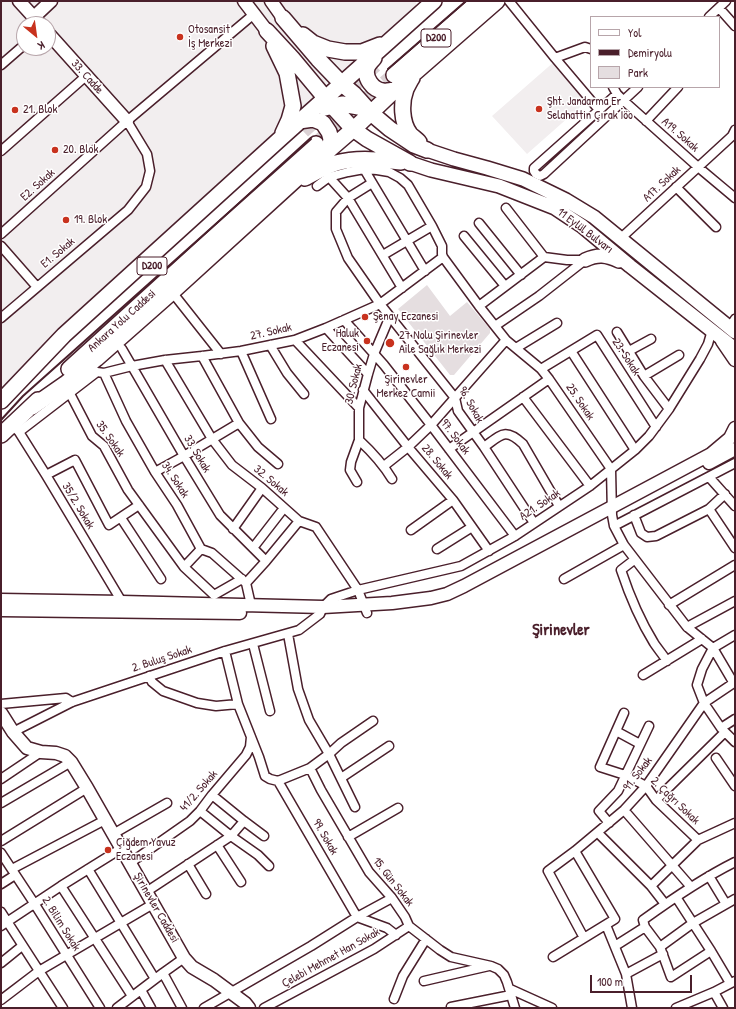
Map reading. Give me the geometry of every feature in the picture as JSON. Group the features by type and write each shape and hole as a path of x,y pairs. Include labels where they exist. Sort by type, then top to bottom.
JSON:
{"highway":[{"path":"301,126 329,102 342,84 434,1"},
{"name":"D200","path":"381,60 446,1"},
{"name":"D200","path":"394,75 479,1"},
{"path":"322,147 356,127 497,1"},
{"path":"283,18 313,43 328,49 345,52 362,52 388,42"},
{"path":"283,18 318,59 342,84 354,100 390,129 414,145 427,150"},
{"path":"267,31 329,102 367,139 410,163"},
{"path":"267,31 287,73 293,106 281,138"},
{"path":"388,42 367,66 366,74 373,87 378,90 385,92 396,90"},
{"path":"356,127 354,100 357,80 364,67 388,42"},
{"path":"416,72 406,89 402,114 410,133 427,150"},
{"path":"329,102 342,104 354,100"},
{"path":"1,401 64,335 281,138 313,119 323,123 329,132 331,139 322,147 286,188 172,292 95,371 32,407"},
{"name":"Ankara Yolu Caddesi","path":"1,401 301,126"},
{"name":"Ankara Yolu Caddesi","path":"10,431 57,380 322,147"},
{"path":"286,188 334,163 353,159 372,159 410,163"}],"main road":[{"path":"40,16 51,1"},
{"path":"244,1 267,31"},
{"path":"271,1 283,18"},
{"path":"23,2 33,16"},
{"name":"33. Cadde","path":"56,42 127,121"},
{"name":"11 Eylül Bulvarı","path":"427,150 523,179 566,200 594,217 733,326"},
{"name":"11 Eylül Bulvarı","path":"410,163 431,170 499,186 555,208 582,226 735,349"},
{"path":"582,226 588,240 585,260"},
{"path":"585,260 594,256 611,257 630,266"},
{"path":"714,333 735,360"},
{"path":"613,516 711,454 730,438 735,428"},
{"path":"1,610 365,609 431,598 447,594 613,516 735,449"},
{"path":"1,600 251,605 322,610"},
{"path":"1,713 13,732 27,748 41,752 56,753 65,756 71,762"},
{"name":"Şirinevler Caddesi","path":"71,762 106,820 184,958 192,967 232,992 249,1008"}],"street":[{"path":"509,1 599,110"},
{"path":"710,16 726,1"},
{"path":"719,8 735,26"},
{"name":"E2. Sokak","path":"1,234 127,121 254,14"},
{"path":"555,58 585,47 590,49"},
{"path":"1,65 16,52"},
{"path":"1,151 86,76"},
{"path":"615,90 599,110 534,168 536,174 540,176 544,174 637,88"},
{"path":"646,121 677,88"},
{"name":"A19. Sokak","path":"615,90 624,101 646,121 735,198"},
{"name":"E1. Sokak","path":"1,318 128,210 146,187 150,171 147,154 127,121"},
{"name":"A17. Sokak","path":"621,238 732,136 735,130"},
{"path":"364,169 425,270"},
{"name":"25. Sokak","path":"329,177 364,169 378,170 389,172 400,178 408,185 442,246 443,257 506,340 541,369 549,379 611,469"},
{"path":"318,186 329,177 348,198 402,288"},
{"path":"348,198 372,183"},
{"path":"676,187 716,227"},
{"name":"96. Sokak","path":"348,198 336,212 336,229 348,258 380,304 455,398 458,411 534,523"},
{"path":"506,208 544,257 567,260 585,260"},
{"path":"479,223 521,275"},
{"path":"383,255 432,226"},
{"path":"464,236 505,286"},
{"path":"1,246 37,286"},
{"name":"27. Sokak","path":"95,371 164,360 241,351 295,340 380,304 443,257"},
{"path":"479,306 544,257"},
{"path":"495,326 539,296 585,260"},
{"path":"172,292 221,354"},
{"name":"30. Sokak","path":"356,482 350,470 351,462 359,440 359,408 374,354 390,316"},
{"name":"97. Sokak","path":"344,320 374,354 431,425 515,536"},
{"path":"516,348 557,323"},
{"path":"326,328 368,374"},
{"path":"617,332 644,376 669,409"},
{"name":"A21. Sokak","path":"322,610 331,599 358,590 460,566 515,536 590,486 635,450 656,427 700,359 714,333"},
{"name":"23. Sokak","path":"541,369 598,336 656,427"},
{"path":"629,352 651,339"},
{"path":"295,340 359,408"},
{"path":"384,466 408,447 431,425 506,340"},
{"path":"270,345 287,374 304,394"},
{"name":"33. Sokak","path":"122,349 220,516 266,561"},
{"path":"241,351 271,419"},
{"path":"571,351 635,450"},
{"path":"202,356 239,423 258,447 278,464"},
{"path":"644,376 679,356"},
{"name":"32. Sokak","path":"164,360 212,439 232,465 262,488 299,521 316,527 358,590 365,609"},
{"name":"34. Sokak","path":"95,371 177,506 201,549"},
{"path":"449,449 549,379"},
{"path":"10,431 67,388"},
{"name":"35. Sokak","path":"67,388 92,436 104,446 128,490 184,566 214,595 244,581"},
{"name":"28. Sokak","path":"364,390 408,447 453,500 489,551"},
{"path":"523,397 590,486"},
{"path":"155,472 239,423"},
{"name":"35/2. Sokak","path":"10,431 46,475 122,602"},
{"path":"484,448 504,434 509,434 515,437 523,444 559,506"},
{"path":"359,440 370,449 384,466 392,479"},
{"path":"46,475 75,460 109,525 139,505"},
{"path":"613,516 634,515 734,464"},
{"path":"611,469 613,516 624,545 634,560 687,627 713,648 734,682"},
{"path":"709,477 726,494 735,506"},
{"path":"233,529 262,488"},
{"path":"634,515 641,533 647,537 656,536 709,509 726,494"},
{"path":"410,530 453,500"},
{"path":"253,548 284,508"},
{"path":"709,509 735,548"},
{"path":"121,518 161,579"},
{"path":"244,581 266,561 299,521"},
{"path":"437,549 472,527"},
{"path":"564,579 624,545"},
{"path":"184,566 201,549 212,552 244,581 251,605"},
{"path":"634,560 621,570 645,626 667,661"},
{"path":"669,605 735,565"},
{"path":"687,627 735,601"},
{"name":"2. Buluş Sokak","path":"13,732 72,702 225,651 300,630 322,610"},
{"path":"288,634 298,689 309,720 329,754 356,807"},
{"path":"735,635 713,648 702,669 697,685 704,703 723,730 735,742"},
{"path":"643,675 702,639"},
{"path":"253,644 270,711"},
{"name":"99. Sokak","path":"225,651 238,704 265,776 278,781 357,917"},
{"path":"149,676 152,682 163,691 197,703 216,706 238,704"},
{"name":"91. Sokak","path":"584,938 548,870 576,851 624,810 646,786 704,703 734,682"},
{"path":"1,704 66,698 72,702"},
{"name":"2. Çağrı Sokak","path":"624,713 600,767 625,775 646,786 656,800 698,840"},
{"path":"656,800 723,730 735,720"},
{"path":"278,781 310,768 329,754 340,743 373,721"},
{"path":"609,823 599,811 618,792 649,726"},
{"path":"616,731 640,744"},
{"name":"41/2. Sokak","path":"130,863 190,821 200,811 246,755 250,747 251,736"},
{"path":"341,778 389,746"},
{"path":"1,779 41,752"},
{"path":"716,758 735,786"},
{"path":"1,803 71,762"},
{"name":"15. Gün Sokak","path":"310,768 321,790 369,872 392,898 405,917 409,926 451,957 492,966"},
{"path":"1,840 87,788"},
{"path":"212,795 264,836"},
{"path":"114,834 167,803"},
{"path":"348,837 398,808"},
{"path":"624,810 691,887"},
{"path":"200,811 258,855 270,866"},
{"path":"1,884 14,872 106,820"},
{"path":"146,892 231,836 244,821"},
{"path":"651,886 698,840 735,823"},
{"path":"598,833 651,886 665,904"},
{"path":"217,845 241,882"},
{"path":"4,924 60,886 122,848"},
{"path":"553,957 615,919 576,851"},
{"name":"2. Bilim Sokak","path":"1,853 100,1008"},
{"path":"711,951 671,977 662,950 645,927 643,920 691,887 720,869 735,862"},
{"path":"188,864 206,894"},
{"path":"88,869 155,979"},
{"path":"709,876 726,904"},
{"path":"60,886 132,996"},
{"path":"676,897 732,982 689,1006 676,1008"},
{"path":"204,1008 311,946 357,917 392,898"},
{"path":"626,974 662,950 693,923 735,899"},
{"path":"1,1000 39,971 67,956 153,904"},
{"path":"1,912 4,924 22,946 39,971 60,1007"},
{"path":"357,917 387,928 396,935"},
{"path":"606,925 626,974 632,1008"},
{"name":"Çelebi Mehmet Han Sokak","path":"264,1008 374,949 409,926"},
{"path":"615,946 645,927"},
{"path":"394,999 403,976 426,939"},
{"path":"1,962 22,946"},
{"path":"117,1008 184,958"},
{"path":"424,981 467,970 492,966 504,975 511,992 515,1008"},
{"path":"163,973 182,1008"},
{"path":"141,990 152,1008"},
{"path":"451,1007 511,992 552,1008"},
{"path":"714,992 723,1008"}],"shaded area":[{"path":"1,1 416,1 417,11 1,387"},
{"name":"Şht. Jandarma Er Selahattin Çırak İöo","path":"555,61 587,101 527,154 492,116"}],"green space":[{"path":"427,285 450,316 467,302 490,329 490,333 454,375 450,375 398,309"}],"tunnel":[{"path":"303,131 375,65"},
{"path":"316,144 394,75"}],"railway":[{"path":"388,69 466,1"},
{"path":"1,420 23,396 311,139"}],"place":[{"name":"Otosansit İş Merkezi","path":"180,37"},
{"name":"Şht. Jandarma Er Selahattin Çırak İöo","path":"539,109"},
{"name":"21. Blok","path":"15,110"},
{"name":"20. Blok","path":"55,150"},
{"name":"19. Blok","path":"66,220"},
{"name":"Şenay Eczanesi","path":"365,317"},
{"name":"Haluk Eczanesi","path":"367,341"},
{"name":"27 Nolu Şirinevler Aile Sağlık Merkezi","path":"390,343"},
{"name":"Şirinevler Merkez Camii","path":"406,367"},
{"name":"Çiğdem Yavuz Eczanesi","path":"108,850"}],"district":[{"name":"Şirinevler","path":"561,631"}]}
